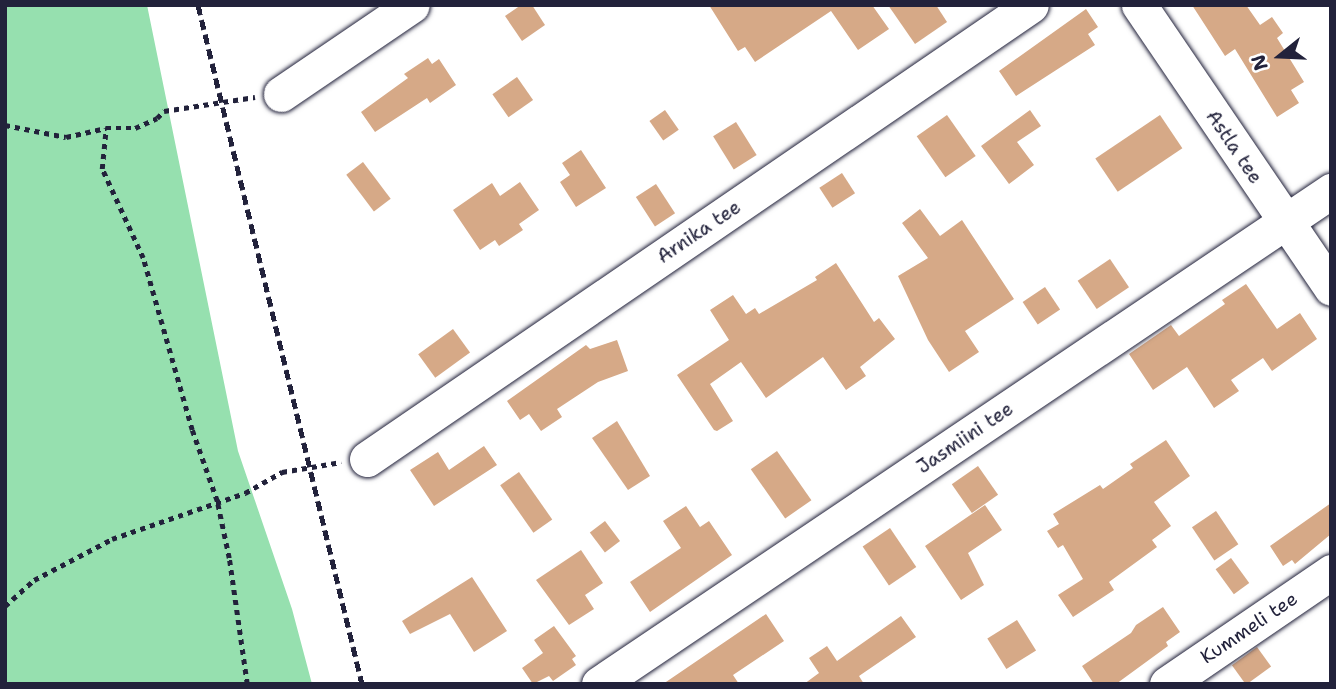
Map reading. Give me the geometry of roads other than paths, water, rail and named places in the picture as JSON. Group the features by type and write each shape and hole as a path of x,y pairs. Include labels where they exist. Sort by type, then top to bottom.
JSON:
{"street":[{"path":"281,94 412,5"},
{"name":"Arnika tee","path":"367,459 1031,5"},
{"name":"Astla tee","path":"1139,5 1331,288"},
{"name":"Jasmiini tee","path":"599,684 1331,191"},
{"name":"Kummeli tee","path":"1167,684 1331,572"}],"railway":[{"path":"198,5 362,684"}]}
